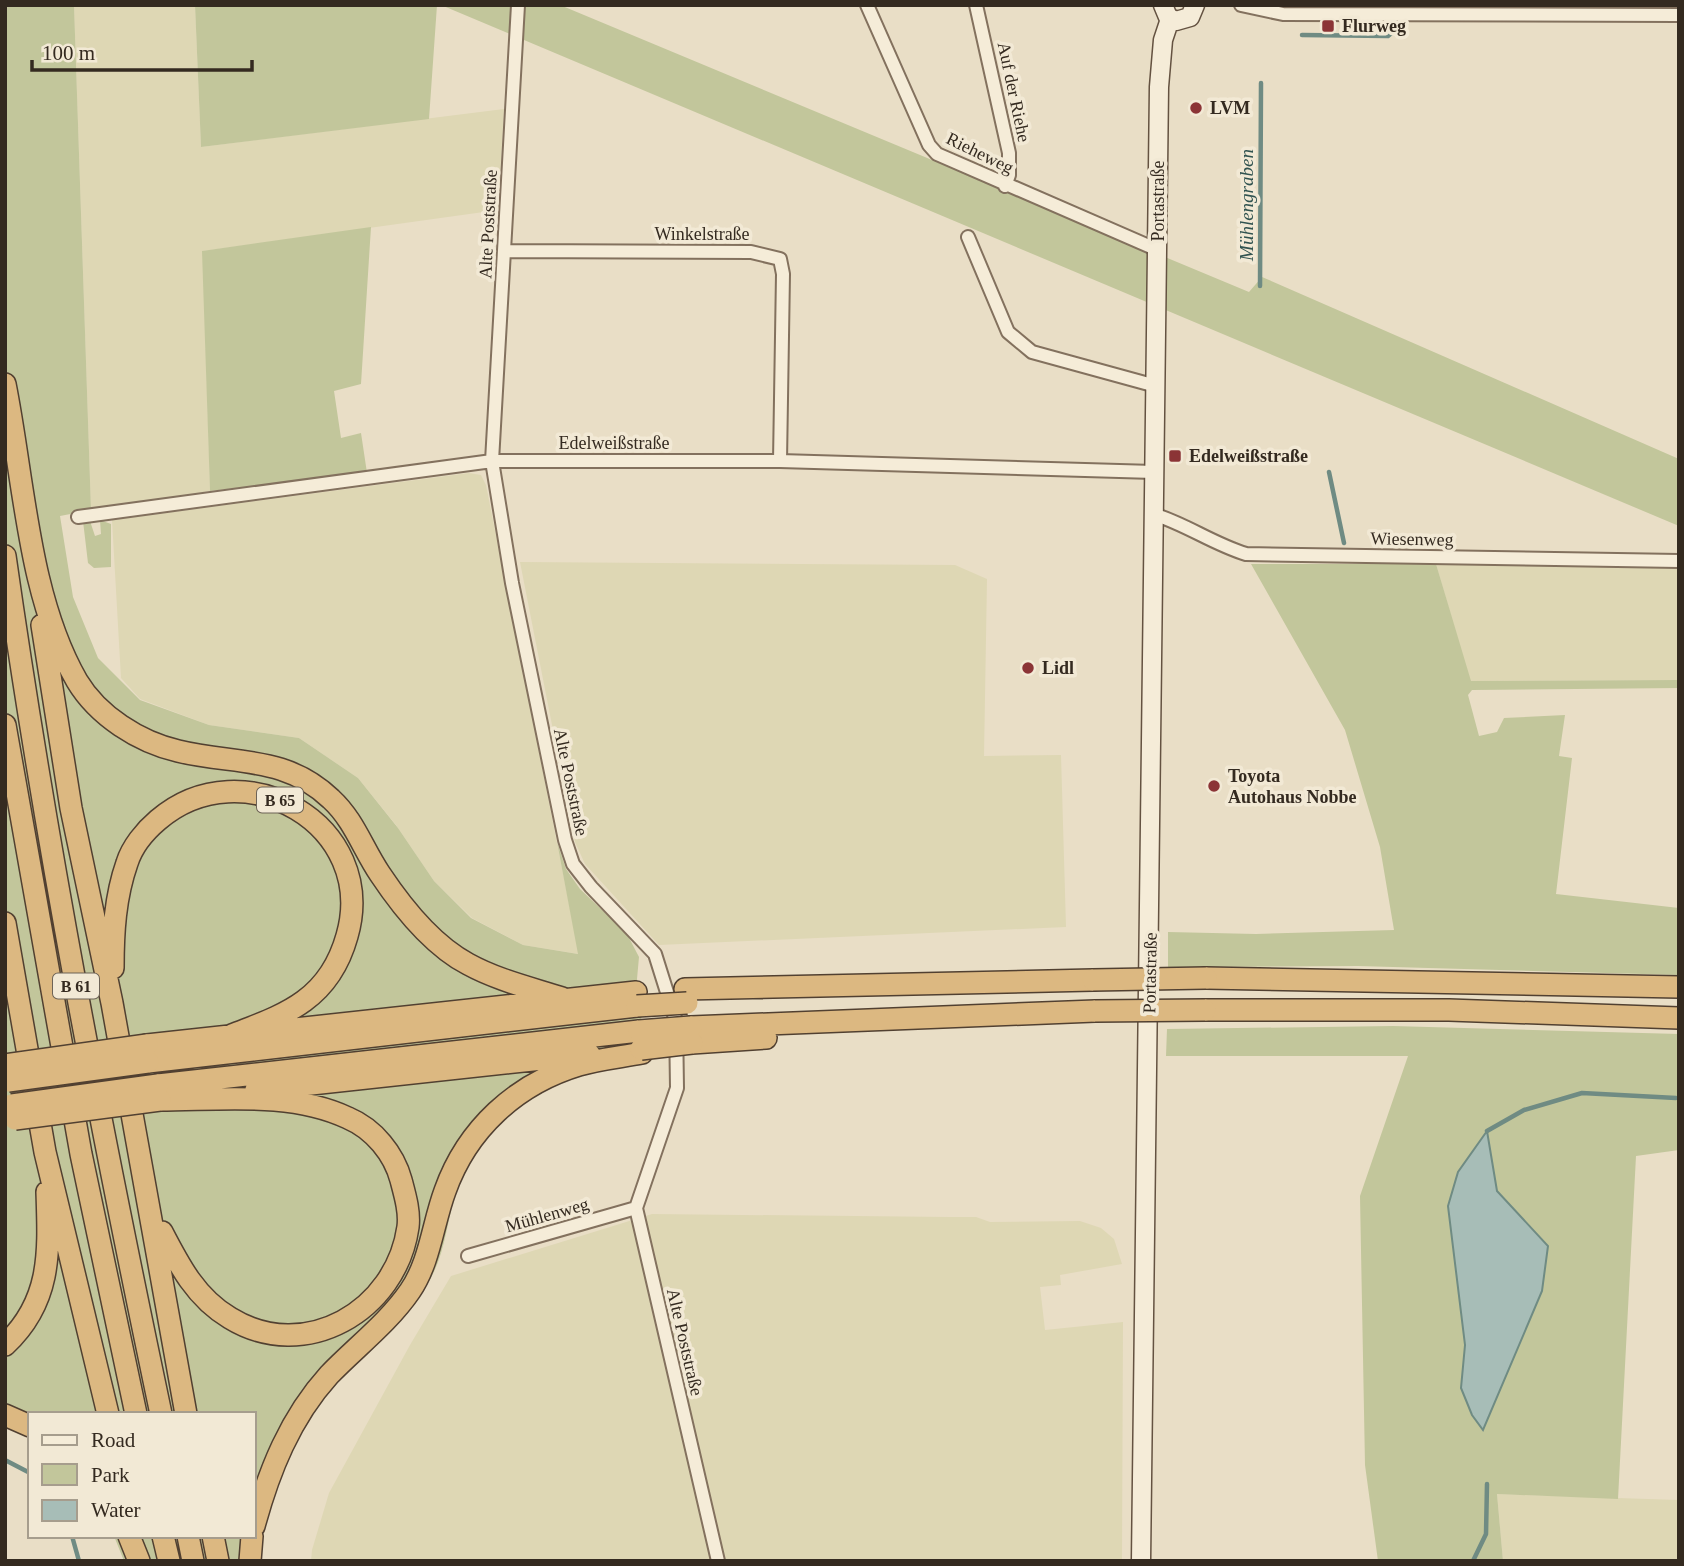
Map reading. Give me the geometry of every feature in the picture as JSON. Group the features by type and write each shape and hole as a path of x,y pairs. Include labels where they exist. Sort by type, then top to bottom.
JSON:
{"highway":[{"path":"5,384 35,557 55,636 78,683 110,718 133,735 178,751 254,761 302,776 340,809 360,836 380,873 436,941 467,964 562,998"},
{"name":"B 61","path":"5,556 26,702 105,1146 161,1412"},
{"path":"35,557 35,585 71,808 113,1003"},
{"name":"B 61","path":"5,725 82,1154 136,1412"},
{"name":"B 65","path":"147,1053 232,1035 281,1016 306,1000 325,981 342,953 351,923 351,894 342,860 325,832 297,807 266,794 216,791 190,799 169,810 138,842 127,861 115,911 113,1003 187,1412"},
{"path":"5,923 45,1152 108,1412"},
{"path":"5,965 18,1005"},
{"path":"6,1075 147,1053 636,999 686,996 1206,978 1679,987"},
{"path":"232,1035 562,998 636,999"},
{"path":"9,1115 159,1092 641,1044 692,1035 841,1033 938,1017 1095,1011 1449,1010 1679,1018"},
{"path":"256,1519 266,1482 300,1412 328,1377 379,1328 412,1289 422,1267 445,1189 472,1136 514,1095 578,1066 641,1044"},
{"path":"152,1212 188,1280 205,1298 230,1318 262,1332 292,1336 328,1329 358,1314 380,1293 398,1265 408,1226 407,1202 391,1155 366,1128 349,1118 300,1103 159,1092"},
{"path":"5,1345 23,1328 39,1300 47,1267 45,1152"},
{"path":"5,1415 28,1425"},
{"path":"130,1538 139,1561"},
{"path":"140,1538 145,1561"},
{"path":"163,1538 169,1561"},
{"path":"188,1538 194,1561"},
{"path":"213,1538 218,1561"},
{"path":"250,1561 252,1538"}],"main road":[{"path":"1167,12 1186,20 1193,13 1195,5"},
{"name":"Portastraße","path":"1141,1561 1160,65 1167,12"}],"street":[{"name":"Alte Poststraße","path":"518,5 492,461 512,583 565,839 573,863 591,887 655,954 676,1021 677,1088 636,1208 718,1561"},
{"name":"Rieheweg","path":"867,5 929,145 945,159 1158,250"},
{"name":"Auf der Riehe","path":"976,5 1009,153 1009,175 1005,186"},
{"path":"1241,5 1283,14 1679,15"},
{"path":"968,237 1009,332 1032,352 1156,386"},
{"name":"Winkelstraße","path":"504,251 751,252 780,259 783,274 780,461"},
{"name":"Edelweißstraße","path":"78,517 492,461 780,461 1154,472"},
{"name":"Wiesenweg","path":"1153,514 1185,525 1224,548 1246,554 1679,561"},
{"name":"Mühlenweg","path":"468,1256 636,1208"}],"shaded area":[{"path":"74,5 195,5 201,147 504,109 498,210 203,251 210,491 91,510"},
{"path":"469,473 481,475 486,485 579,954 523,945 472,918 434,881 396,825 358,778 299,738 209,725 140,699 121,678 112,520"},
{"path":"520,562 955,565 987,579 984,756 1061,755 1066,927 659,945 585,864 575,842"},
{"path":"1436,564 1679,567 1679,680 1470,681"},
{"path":"652,1214 976,1217 990,1222 1080,1221 1101,1228 1114,1239 1122,1264 1060,1275 1061,1285 1040,1287 1045,1330 1123,1322 1122,1561 311,1561 329,1493 451,1276"},
{"path":"1497,1494 1679,1500 1679,1561 1503,1561"}],"green space":[{"path":"5,5 74,5 91,510 60,516 73,597 98,658 140,700 209,725 299,738 358,778 398,828 434,881 471,918 523,945 578,954 557,842 566,869 580,889 627,934 639,957 637,979 646,1063 586,1075 548,1089 512,1110 484,1139 459,1182 442,1250 428,1283 406,1312 332,1388 304,1427 274,1492 257,1561 124,1561 115,1538 256,1538 256,1412 28,1412 28,1435 5,1428"},
{"path":"195,5 437,5 429,119 201,147"},
{"path":"441,5 560,5 1249,292 1262,277 1679,459 1679,526"},
{"path":"371,227 361,384 334,391 341,438 361,433 367,473 210,491 202,251"},
{"path":"100,520 111,524 111,567 94,568 88,563 83,521 90,521 95,536 101,534"},
{"path":"1251,564 1436,564 1471,681 1679,680 1679,688 1472,690 1468,695 1479,736 1497,732 1504,718 1565,715 1559,756 1572,758 1556,894 1679,908 1679,975 1358,966 1168,967 1168,932 1256,934 1394,930 1380,847 1345,730"},
{"path":"1393,1026 1679,1034 1679,1150 1636,1156 1618,1499 1497,1494 1503,1561 1378,1561 1365,1465 1360,1196 1408,1056 1166,1056 1167,1029","holes":["1487,1132 1497,1191 1548,1246 1542,1291 1483,1429 1461,1388 1465,1345 1457,1270"]}],"water":[{"path":"1487,1131 1497,1191 1548,1246 1542,1291 1483,1430 1472,1415 1461,1388 1465,1345 1448,1206 1458,1172"}],"waterway":[{"name":"Mühlengraben","path":"1302,35 1388,36 1395,30"},
{"name":"Mühlengraben","path":"1260,286 1261,83"},
{"name":"Mühlengraben","path":"1329,472 1344,543"},
{"path":"1487,1131 1524,1110 1582,1093 1676,1098"},
{"path":"5,1460 28,1472"},
{"path":"1473,1561 1486,1534 1487,1484"},
{"path":"73,1538 79,1561"}],"place":[{"name":"Flurweg","path":"1328,26"},
{"name":"LVM","path":"1196,108"},
{"name":"Edelweißstraße","path":"1175,456"},
{"name":"Lidl","path":"1028,668"},
{"name":"Toyota Autohaus Nobbe","path":"1214,786"}]}
